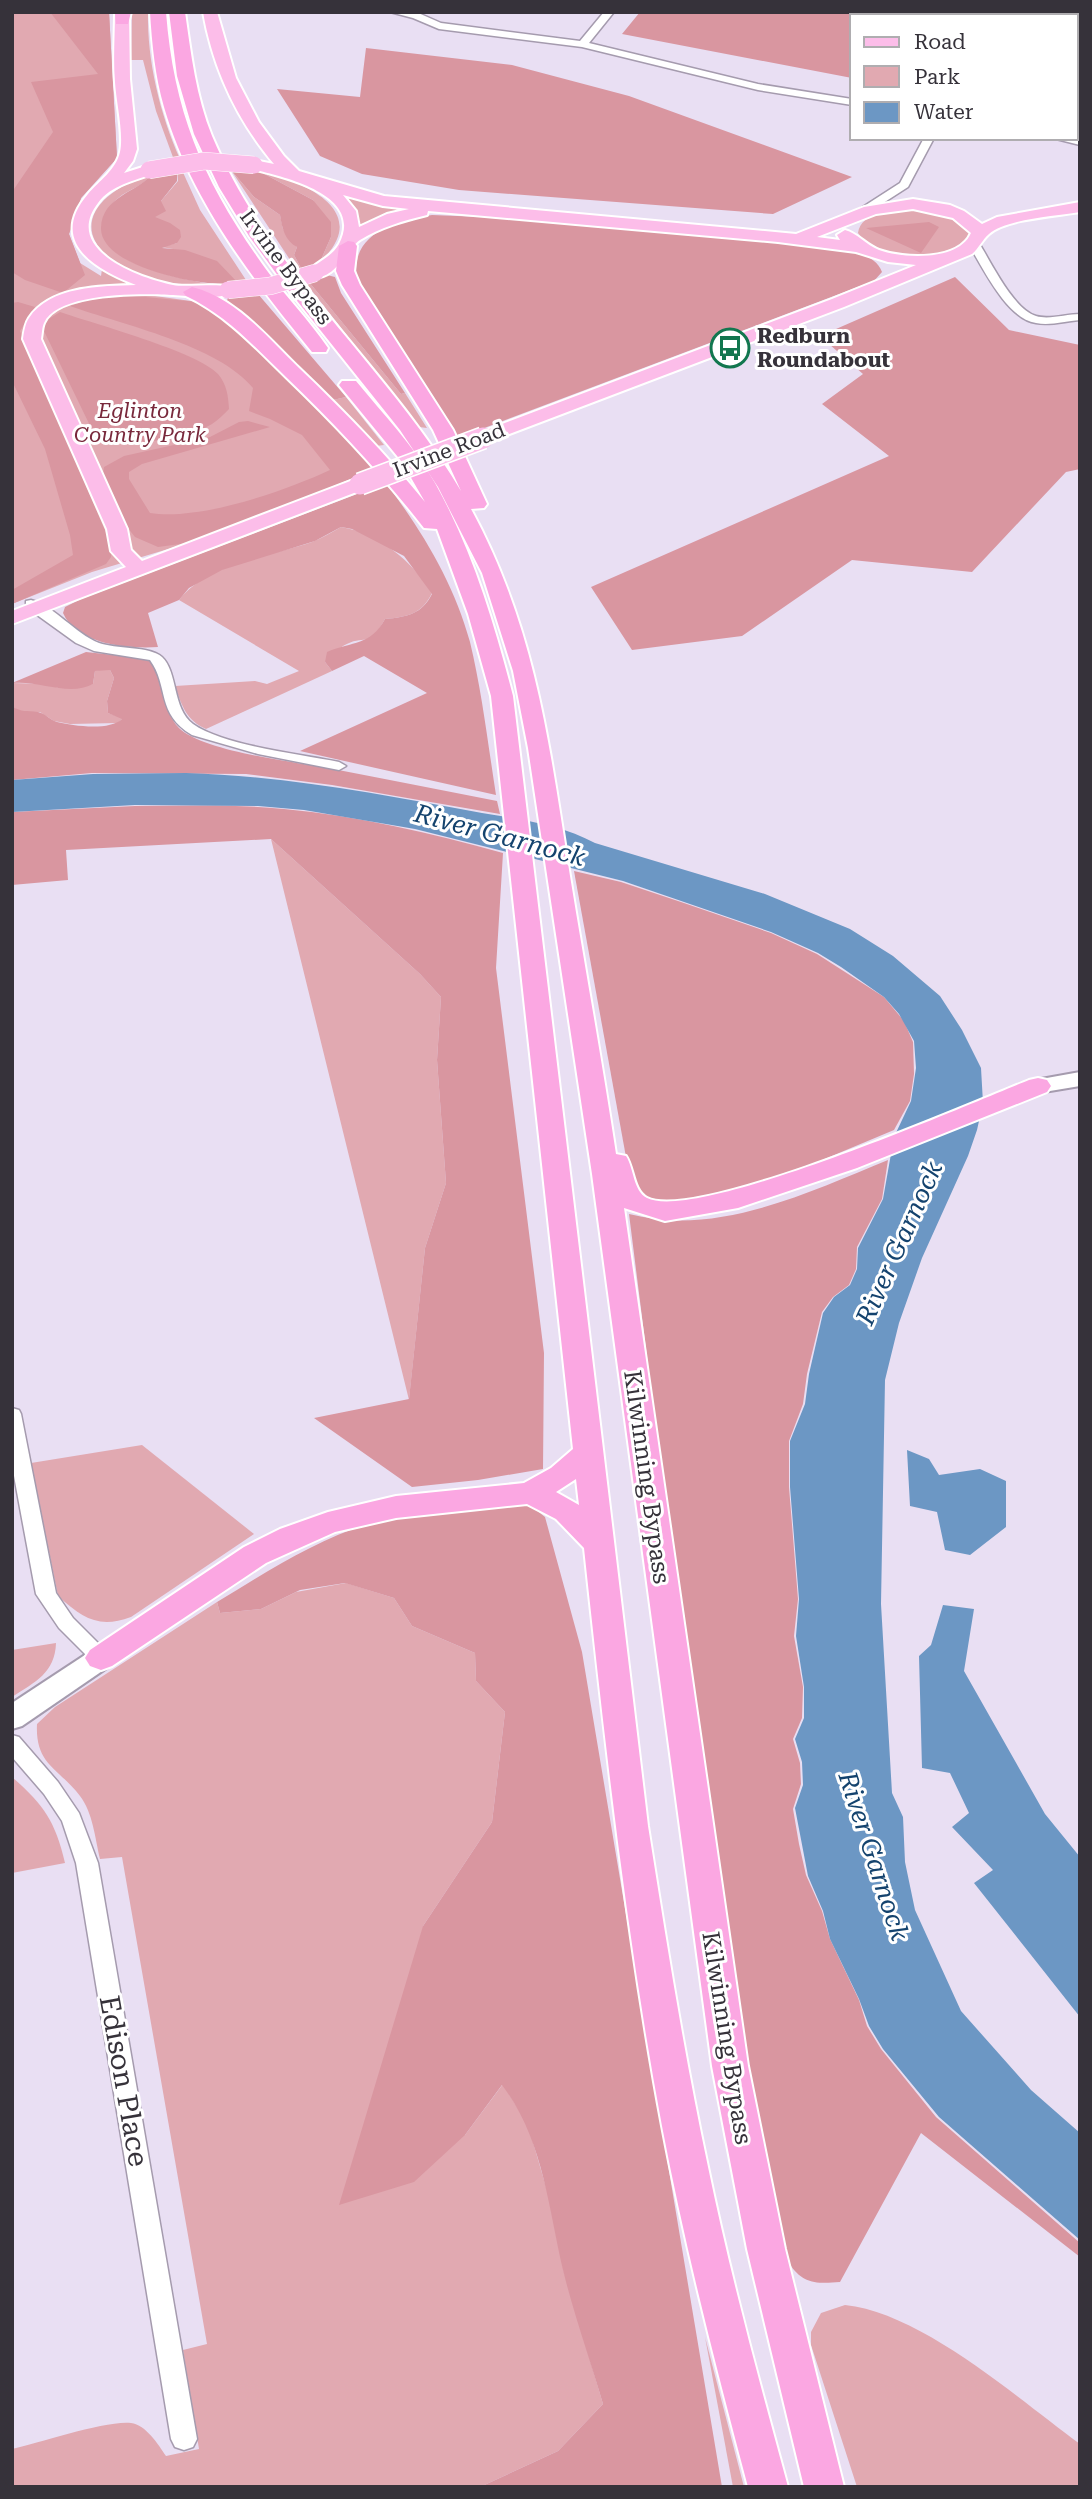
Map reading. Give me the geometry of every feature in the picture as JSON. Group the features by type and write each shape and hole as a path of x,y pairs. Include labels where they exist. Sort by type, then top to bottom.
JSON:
{"highway":[{"name":"Irvine Bypass","path":"158,12 159,53 168,95 177,125 204,187 247,260 334,367 433,479"},
{"name":"Irvine Bypass","path":"177,12 181,61 189,96 209,154 235,204 268,255 407,426 433,479"},
{"path":"350,242 345,271 351,285 443,430 496,544 500,592"},
{"path":"183,291 220,304 364,442 460,562"},
{"path":"433,479 483,623 502,696 631,1826 661,2017 689,2168 741,2389 768,2487"},
{"name":"Kilwinning Bypass","path":"433,479 465,515 500,592 530,698 595,1096 718,1996 748,2166 795,2378 824,2487"},
{"path":"595,1096 627,1196 637,1204 651,1209 683,1210 729,1202 847,1162 1038,1086"},
{"path":"101,1658 255,1555 327,1523 396,1507 531,1493 562,1475 589,1451"},
{"path":"531,1493 567,1511 598,1545"}],"main road":[{"path":"210,12 213,35 222,64 237,95 276,156 302,177 332,195 347,209 354,227 350,242"},
{"path":"74,296 94,274 94,264 80,232 81,218 93,197 106,186 125,161 129,149 122,79 122,15"},
{"path":"106,186 149,170 204,161 254,165 383,201 778,237 858,247"},
{"path":"778,237 814,233 853,217 892,206 1031,215"},
{"path":"853,217 844,228 845,237 858,247 879,256 901,259 951,257 997,222 1080,207"},
{"path":"138,569 121,551 117,529 32,339 31,328 34,323 49,308 74,296 113,289 183,291 270,286 315,273 329,266 350,242 393,217 450,209"},
{"path":"951,211 973,223 977,239"},
{"path":"90,254 131,277 183,291"},
{"path":"879,256 888,264 891,272 887,283"},
{"name":"Irvine Road","path":"33,607 483,438 951,257"},
{"path":"117,529 161,560"},
{"path":"12,616 100,576 115,564 121,551"},
{"path":"1038,1086 1080,1079"},
{"path":"12,1718 101,1658"}],"street":[{"path":"396,12 415,15 439,26 583,44 758,87 850,102"},
{"path":"583,44 609,12"},
{"path":"853,217 904,185 928,140"},
{"path":"904,185 910,196 932,207"},
{"path":"977,239 997,282 1028,318 1080,317"},
{"path":"951,257 989,268"},
{"path":"33,607 80,640 99,648 154,656 159,662 179,716 195,732 339,766"},
{"path":"12,1415 46,1594 66,1623 101,1658"},
{"name":"Edison Place","path":"12,1743 51,1788 72,1819 87,1863 184,2440"}],"green space":[{"name":"Eglinton Country Park","path":"12,12 109,12 117,158 81,198 69,234 80,263 101,276 102,269 139,285 125,287 148,295 198,302 229,317 376,468 282,508 188,543 92,572 12,604"},
{"path":"50,12 109,12 117,158 81,198 69,234 85,275 63,293 25,280 12,272 12,192 53,132 31,82 98,74"},
{"path":"132,12 148,12 156,87 166,124 180,159 174,160 156,111 143,60 131,60"},
{"path":"640,12 955,14 850,14 850,78 622,34"},
{"path":"366,48 512,65 629,96 852,177 773,214 459,190 362,174 320,156 277,89 360,97"},
{"path":"181,168 200,210 248,283 239,284 173,249 161,247 177,243 154,217 161,201 178,181 177,169"},
{"path":"177,169 177,181 161,201 166,211 155,217 180,230 181,237 177,243 162,248 185,250 217,261 239,284 205,283 159,273 118,255 105,242 101,228 107,209 151,175"},
{"path":"231,170 254,197 280,215 283,229 297,247 294,255 302,270 298,272"},
{"path":"231,170 257,170 313,200 331,222 331,237 320,262 302,270 294,255 297,247 287,238 280,215 254,197"},
{"path":"257,170 311,190 336,213 340,227 335,244 320,262 331,237 313,200"},
{"path":"151,175 117,199 107,212 103,230 109,245 123,257 142,266 164,274 221,286 178,284 146,277 113,260 99,247 92,233 92,219 99,205 129,183"},
{"path":"345,199 408,209 360,227 358,216"},
{"path":"912,210 947,216 968,229 970,236 961,246 948,252 914,256 881,249 867,242 858,233 860,226 872,216"},
{"path":"432,215 508,218 839,248 870,258 882,272 873,282 458,438 359,287 356,270 358,255 365,243 375,234 402,222"},
{"path":"929,222 939,227 921,253 866,228"},
{"path":"327,275 335,277 341,293 405,393 401,394 309,282"},
{"path":"955,277 1009,330 1080,345 1080,469 1066,472 972,572 852,560 742,636 632,650 591,587 889,456 822,404 863,374 820,336"},
{"path":"305,282 309,282 401,394 405,393 427,428 419,427"},
{"path":"258,294 346,397 333,400 251,320 227,301 228,297"},
{"path":"125,295 198,302 229,317 376,468 282,508 188,543 158,547 135,537 127,527 103,474 104,467 124,456 210,437 239,422 248,421 270,427 142,464 129,472 129,479 150,513 192,513 217,508 290,487 330,470 302,435 249,411 253,388 217,360 168,338 70,306 99,296"},
{"path":"12,303 35,307 20,331 112,547 111,557 106,564 12,604 12,590 73,555 70,535 45,449 12,381"},
{"path":"60,312 168,348 207,365 223,382 229,409 201,430 172,438 140,442 98,442 43,329 47,320"},
{"path":"346,397 384,445 376,446 333,400"},
{"path":"386,483 435,558 463,620 478,680 496,795 300,751 427,693 364,656 332,671 325,662 327,652 360,642 373,634 385,619 419,610 432,594 404,556 352,529 341,527 315,541 222,570 189,588 179,600 148,613 158,647 105,643 80,632 70,624 63,613 65,607 81,599"},
{"path":"341,527 369,535 405,560 432,593 424,606 413,613 385,619 370,638 350,642 341,648 325,662 332,671 206,729 199,725 186,712 175,686 255,681 267,684 299,671 179,600 206,577 223,569 312,542"},
{"path":"86,652 151,659 173,721 191,736 207,743 249,754 497,801 500,814 332,785 246,774 92,773 12,780 12,706 72,725 109,725 122,719 108,713 107,701 114,678 110,670 95,671 93,684 84,688 64,689 12,683"},
{"path":"110,670 114,678 107,701 108,713 123,718 118,723 70,724 54,721 40,712 20,712 12,706 12,683 47,684 59,688 93,684 95,671"},
{"path":"135,806 247,806 312,812 395,826 503,853 496,968 544,1353 543,1469 412,1487 314,1418 409,1399 425,1248 446,1183 437,1060 441,997 420,974 271,839 66,850 68,880 12,885 12,812"},
{"path":"271,839 420,974 441,997 437,1060 446,1183 425,1248 409,1400"},
{"path":"574,871 621,882 771,933 817,954 884,997 904,1021 913,1042 914,1074 910,1101 894,1130 784,1176 690,1203 641,1199 630,1179"},
{"path":"888,1160 882,1199 857,1247 856,1269 849,1285 833,1297 822,1312 807,1374 803,1404 789,1441 789,1487 798,1599 794,1636 803,1687 802,1718 793,1739 800,1763 801,1784 793,1809 799,1844 806,1875 822,1911 830,1939 859,2000 867,2026 881,2049 936,2117 1080,2243 1080,2257 921,2133 840,2282 824,2283 805,2279 789,2263 749,2080 671,1547 629,1214 662,1220 728,1216 794,1198"},
{"path":"142,1445 254,1534 131,1617 109,1622 92,1619 58,1596 31,1463"},
{"path":"530,1505 545,1517 582,1652 722,2487 480,2487 558,2451 603,2404 567,2287 535,2150 516,2106 502,2085 465,2135 414,2182 339,2205 423,1926 492,1822 505,1712 476,1681 475,1653 412,1626 394,1598 345,1583 300,1590 261,1609 220,1613 217,1602 305,1550 376,1522 433,1511"},
{"path":"346,1583 394,1598 412,1626 475,1653 476,1681 505,1712 492,1822 423,1926 465,2135 503,2084 528,2125 548,2194 564,2272 603,2404 558,2451 480,2487 12,2487 12,2449 106,2425 131,2423 142,2427 166,2456 199,2449 183,2350 207,2344 122,1857 100,1859 88,1810 80,1796 44,1757 37,1738 37,1724 55,1707 217,1602 220,1613 261,1609 296,1592"},
{"path":"56,1643 48,1669 36,1681 12,1697 12,1650"},
{"path":"12,1777 47,1815 65,1863 12,1873"},
{"path":"845,2305 875,2311 937,2340 1080,2444 1080,2487 857,2487 811,2345 811,2332 821,2313"},
{"path":"705,2337 744,2487 733,2487"}],"water":[{"name":"River Garnock","path":"186,773 335,787 526,820 765,894 850,929 893,956 940,996 962,1030 981,1068 983,1103 968,1156 922,1258 899,1323 885,1380 881,1604 892,1793 903,1817 905,1862 915,1910 961,2011 1031,2090 1080,2133 1080,2240 939,2117 883,2049 869,2026 830,1939 823,1911 808,1876 795,1808 803,1785 802,1762 795,1739 804,1718 804,1687 796,1636 799,1599 790,1487 790,1441 805,1404 823,1313 834,1297 850,1285 857,1269 858,1248 883,1199 894,1137 911,1101 916,1068 914,1041 899,1014 884,997 841,967 818,953 771,932 623,881 415,829 304,810 258,806 135,805 12,812 12,780 93,774"},
{"path":"907,1450 929,1459 939,1475 980,1469 1006,1481 1006,1527 970,1555 945,1550 937,1512 910,1506"},
{"path":"943,1605 974,1609 964,1671 1045,1814 1080,1857 1080,2017 974,1883 993,1870 952,1827 969,1813 950,1773 922,1768 919,1656 931,1645"}],"place":[{"name":"Redburn Roundabout","path":"730,348"}]}
